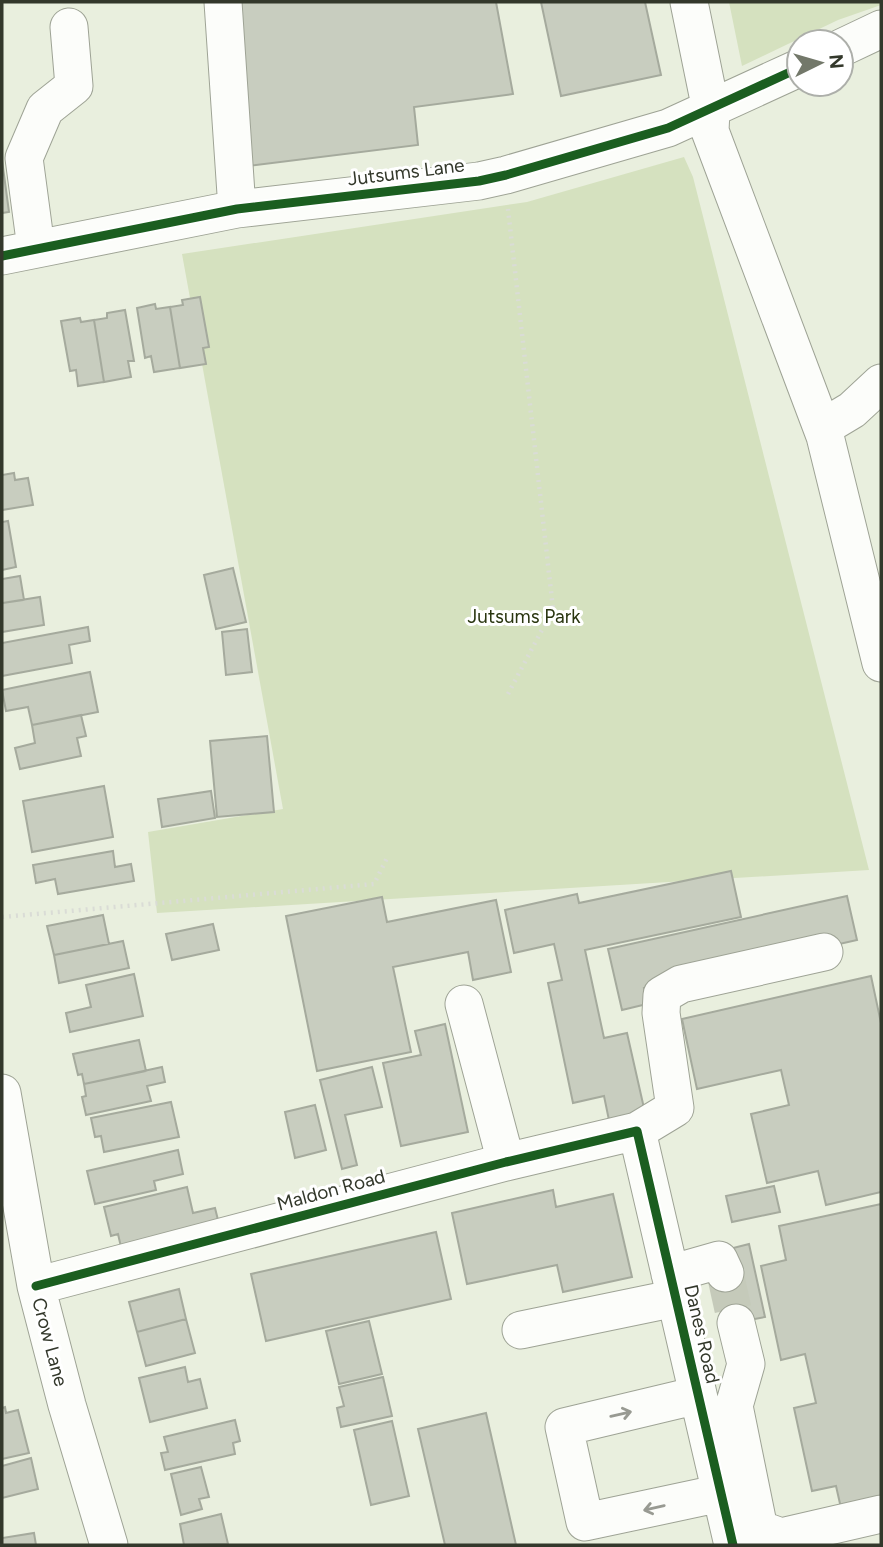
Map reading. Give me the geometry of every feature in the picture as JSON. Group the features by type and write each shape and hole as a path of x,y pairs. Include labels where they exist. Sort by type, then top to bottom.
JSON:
{"street":[{"path":"223,2 237,209"},
{"path":"689,2 711,110 710,131 822,428 881,663"},
{"path":"19,252 24,158 44,108 74,86 69,27"},
{"path":"855,41 881,29"},
{"name":"Jutsums Lane","path":"19,252 237,209 479,181 506,175 668,128 785,75"},
{"path":"822,428 852,410 881,383"},
{"name":"Maldon Road","path":"36,1286 506,1161 636,1131 675,1108 661,1013 662,995 681,984 824,953"},
{"path":"464,1004 506,1161"},
{"name":"Crow Lane","path":"2,1093 36,1286 67,1405 109,1545"},
{"name":"Danes Road","path":"636,1131 721,1493 741,1536"},
{"path":"521,1330 673,1286 719,1260 725,1273"},
{"path":"736,1323 746,1364 734,1406 741,1536 781,1537 881,1514"},
{"path":"698,1395 564,1427 585,1522 721,1493"}],"path":[{"path":"508,205 554,609 508,694"},
{"path":"2,917 374,884 387,858"}],"green space":[{"path":"729,2 881,2 881,5 821,28 785,28 785,45 742,66"},
{"name":"Jutsums Park","path":"684,157 693,177 869,870 157,913 148,832 283,809 182,254 527,202"}],"building":[{"path":"230,2 496,2 513,94 414,107 418,145 248,166"},
{"path":"541,2 645,2 661,75 561,96"},
{"path":"2,160 9,212 2,213"},
{"path":"200,297 209,347 203,348 206,364 180,368 170,307 183,305 182,300"},
{"path":"155,304 156,309 170,307 180,368 154,372 151,356 145,358 137,308"},
{"path":"125,310 134,361 128,361 131,377 104,382 94,320 107,318 107,313"},
{"path":"80,318 81,322 94,320 104,382 78,386 76,370 70,371 61,321"},
{"path":"14,473 15,480 28,478 33,505 2,510 2,475"},
{"path":"8,521 16,567 2,570 2,522"},
{"path":"233,568 246,622 216,629 204,575"},
{"path":"20,576 24,600 2,603 2,579"},
{"path":"40,597 44,625 2,632 2,603"},
{"path":"88,627 90,641 69,645 72,663 2,676 2,643"},
{"path":"247,629 252,672 226,675 222,632"},
{"path":"90,672 98,712 32,725 28,707 6,711 2,690"},
{"path":"81,715 86,736 77,738 81,756 20,769 15,748 35,743 32,725"},
{"path":"267,736 274,812 217,817 210,741"},
{"path":"104,786 113,837 32,852 23,801"},
{"path":"211,791 215,818 162,827 158,799"},
{"path":"113,851 115,867 131,864 134,881 58,894 55,879 36,883 33,865"},
{"path":"731,871 741,917 585,950 604,1038 627,1033 646,1117 610,1125 604,1096 573,1103 548,983 562,980 554,944 514,953 505,910 577,894 579,903"},
{"path":"847,896 857,940 644,988 647,1004 622,1010 608,949"},
{"path":"382,897 387,922 496,900 511,972 473,980 468,952 393,967 411,1052 317,1071 286,916"},
{"path":"103,915 109,944 54,955 47,926"},
{"path":"213,924 219,950 172,960 166,934"},
{"path":"123,941 129,968 59,983 54,955"},
{"path":"134,974 143,1016 70,1032 66,1013 91,1007 86,985"},
{"path":"871,976 881,1023 881,1192 826,1205 818,1171 767,1183 751,1114 789,1105 781,1070 697,1089 682,1019"},
{"path":"445,1024 468,1132 401,1146 383,1063 421,1055 415,1031"},
{"path":"139,1040 146,1071 84,1084 82,1074 78,1075 73,1054"},
{"path":"162,1067 165,1082 147,1086 151,1101 86,1115 82,1097 86,1096 84,1084"},
{"path":"372,1067 382,1107 345,1115 357,1165 342,1169 320,1080"},
{"path":"171,1102 179,1137 104,1152 101,1136 95,1137 91,1118"},
{"path":"315,1105 326,1150 295,1158 285,1112"},
{"path":"178,1150 183,1174 154,1181 156,1190 95,1204 87,1171"},
{"path":"774,1186 780,1212 732,1222 726,1196"},
{"path":"187,1187 193,1213 215,1208 219,1224 121,1247 118,1234 111,1236 104,1207"},
{"path":"553,1190 556,1207 613,1194 632,1277 563,1292 557,1265 467,1284 452,1213"},
{"path":"881,1204 881,1500 841,1508 836,1486 812,1491 794,1408 816,1403 805,1354 781,1360 761,1266 786,1260 779,1226"},
{"path":"436,1232 451,1299 266,1341 251,1274"},
{"path":"749,1244 765,1317 728,1324 717,1274 725,1250"},
{"path":"179,1289 186,1319 137,1332 129,1302"},
{"path":"186,1319 195,1353 146,1366 137,1332"},
{"path":"369,1321 382,1374 339,1384 326,1331"},
{"path":"185,1367 188,1382 200,1379 207,1408 150,1422 139,1378"},
{"path":"383,1377 392,1416 341,1427 337,1408 344,1406 339,1387"},
{"path":"5,1407 6,1413 18,1410 29,1453 2,1459 2,1408"},
{"path":"486,1413 516,1545 445,1545 418,1429"},
{"path":"235,1420 240,1441 233,1443 235,1454 165,1470 161,1453 168,1452 164,1437"},
{"path":"392,1421 409,1496 371,1505 354,1430"},
{"path":"31,1458 38,1489 2,1498 2,1466"},
{"path":"201,1467 209,1497 199,1499 202,1509 181,1515 171,1474"},
{"path":"221,1514 228,1544 184,1545 180,1524"},
{"path":"34,1533 36,1545 2,1545 2,1538"}],"tunnel":[{"path":"725,1273 736,1323"}],"cycle path":[{"path":"2,256 237,209 479,181 506,175 668,128 785,74"},
{"path":"36,1286 506,1162 637,1131 733,1545"}]}
